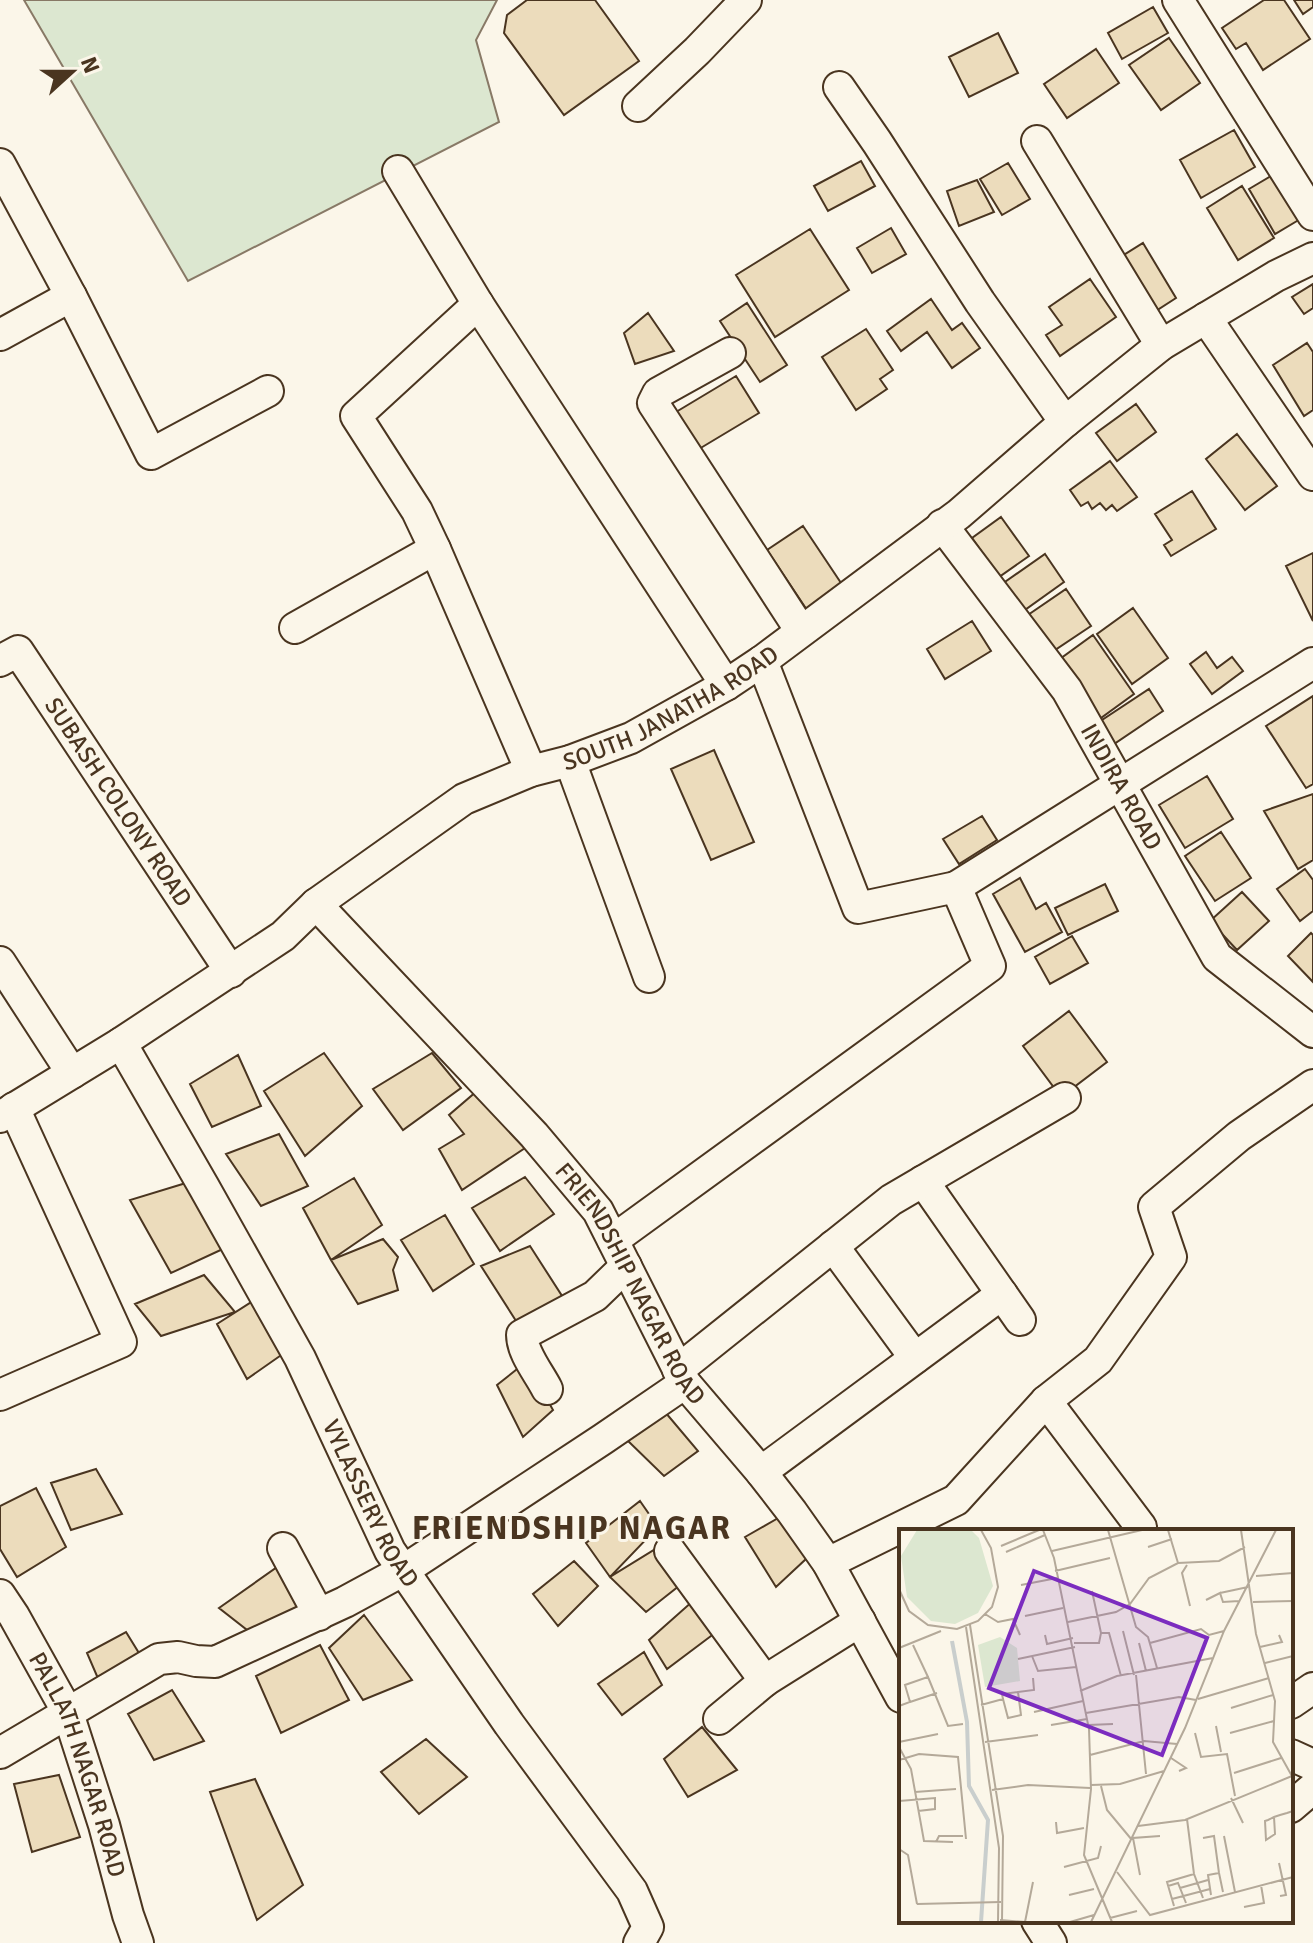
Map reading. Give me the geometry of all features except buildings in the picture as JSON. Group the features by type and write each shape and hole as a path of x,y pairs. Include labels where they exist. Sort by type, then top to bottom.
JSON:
{"street":[{"path":"638,106 746,0"},
{"path":"1178,0 1313,215"},
{"path":"839,87 980,302 1065,422"},
{"path":"1037,141 1161,345"},
{"path":"0,164 151,454 268,391"},
{"path":"398,171 478,304 726,685"},
{"name":"SOUTH JANATHA ROAD","path":"7,1113 231,972 283,936 316,904 464,799 531,771 570,761 631,738 726,685 959,514 1065,422 1161,345 1276,276 1313,258"},
{"path":"0,335 71,296"},
{"path":"478,304 356,416 417,511 531,771"},
{"path":"1206,318 1313,475"},
{"path":"730,353 658,393 653,403 801,631"},
{"name":"INDIRA ROAD","path":"942,525 1067,690 1217,957 1313,1032"},
{"path":"295,628 435,549"},
{"name":"SUBASH COLONY ROAD","path":"0,661 18,651 231,972"},
{"path":"762,661 858,908 956,887 1313,663"},
{"path":"570,761 649,977"},
{"path":"547,1389 527,1352 522,1335 595,1296 619,1253 990,966 956,887"},
{"name":"FRIENDSHIP NAGAR ROAD","path":"316,904 534,1135 598,1211 681,1377 761,1472 828,1563 899,1693"},
{"path":"0,962 72,1073"},
{"name":"VYLASSERY ROAD","path":"121,1043 300,1358 390,1551 509,1724 632,1891 648,1927 639,1943"},
{"path":"828,1563 956,1500 1046,1401 1098,1360 1171,1257 1154,1207 1239,1136 1313,1085"},
{"path":"0,1753 159,1659 178,1657 215,1662 319,1615 404,1570 681,1377 891,1200 1065,1098"},
{"path":"0,1395 121,1342 7,1113"},
{"path":"923,1181 1020,1320"},
{"path":"833,1246 915,1358"},
{"path":"761,1472 1002,1294"},
{"path":"1046,1401 1141,1529"},
{"path":"283,1548 319,1615"},
{"path":"670,1551 765,1681"},
{"name":"PALLATH NAGAR ROAD","path":"0,1595 68,1713 138,1943"},
{"path":"719,1719 765,1681 860,1621"},
{"path":"1293,1702 1313,1688"},
{"path":"1293,1756 1313,1765"},
{"path":"1293,1805 1313,1788"},
{"path":"1038,1923 1051,1943"}],"green space":[{"path":"24,0 497,0 476,40 499,122 188,281"}],"district":[{"name":"FRIENDSHIP NAGAR","path":"572,1528"}]}
